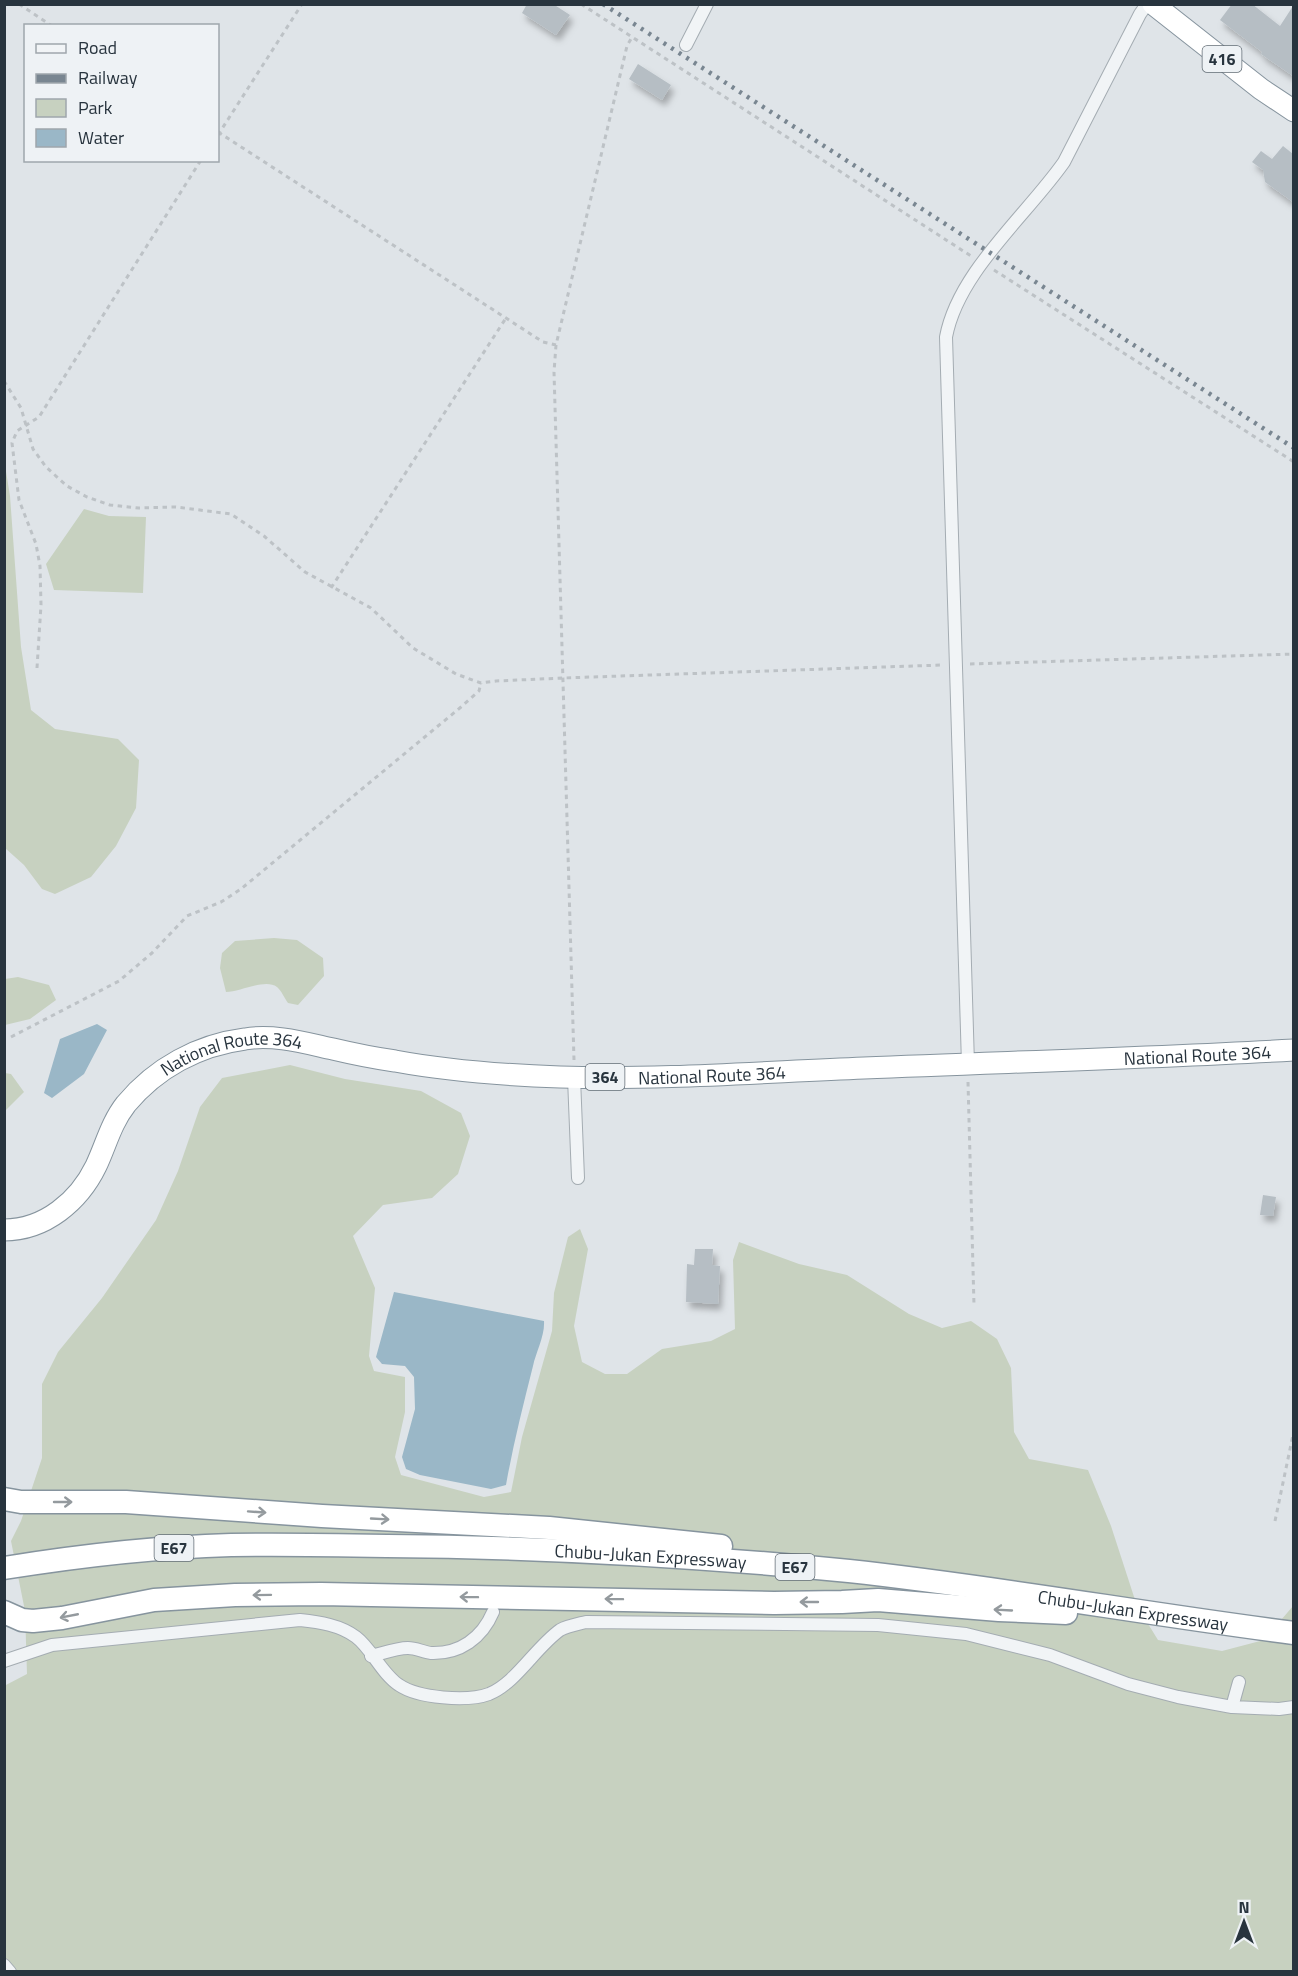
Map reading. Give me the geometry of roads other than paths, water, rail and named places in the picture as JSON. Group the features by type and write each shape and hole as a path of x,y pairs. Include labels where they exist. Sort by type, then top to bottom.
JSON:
{"highway":[{"name":"416","path":"1153,4 1261,89 1293,111"},
{"name":"National Route 364","path":"4,1230 33,1225 52,1217 70,1202 85,1186 96,1166 110,1130 125,1106 147,1082 176,1061 194,1052 247,1038 301,1041 435,1068 502,1075 574,1078 1293,1050"},
{"path":"4,1499 21,1502 126,1502 322,1516 547,1539"},
{"name":"Chubu-Jukan Expressway","path":"14,1567 137,1550 231,1545 547,1539 660,1556 849,1571 1042,1596 1166,1617 1293,1633"},
{"path":"4,1612 33,1622 154,1600 235,1595 321,1594 774,1603 878,1599 999,1610 1166,1617"}],"street":[{"path":"686,45 707,4"},
{"path":"968,1064 946,337 954,309 982,263 1064,162 1147,4"},
{"path":"574,1078 578,1178"},
{"path":"371,1656 408,1648 428,1653 447,1653 471,1642 487,1626 493,1612"},
{"path":"4,1661 52,1645 300,1620 329,1624 357,1638 399,1685 426,1694 456,1699 488,1694 508,1683 537,1649 562,1629 586,1622 878,1625 966,1634 1050,1655 1128,1684 1178,1698 1232,1707 1279,1709 1293,1707"},
{"path":"1232,1707 1239,1682"},
{"path":"4,1965 10,1971"}],"water":[{"path":"97,1024 107,1030 84,1074 52,1098 44,1093 60,1039"},
{"path":"394,1292 544,1321 506,1485 491,1489 420,1475 406,1469 402,1457 415,1409 414,1377 405,1366 382,1364 376,1357"}],"railway":[{"path":"603,4 1294,448"}]}
